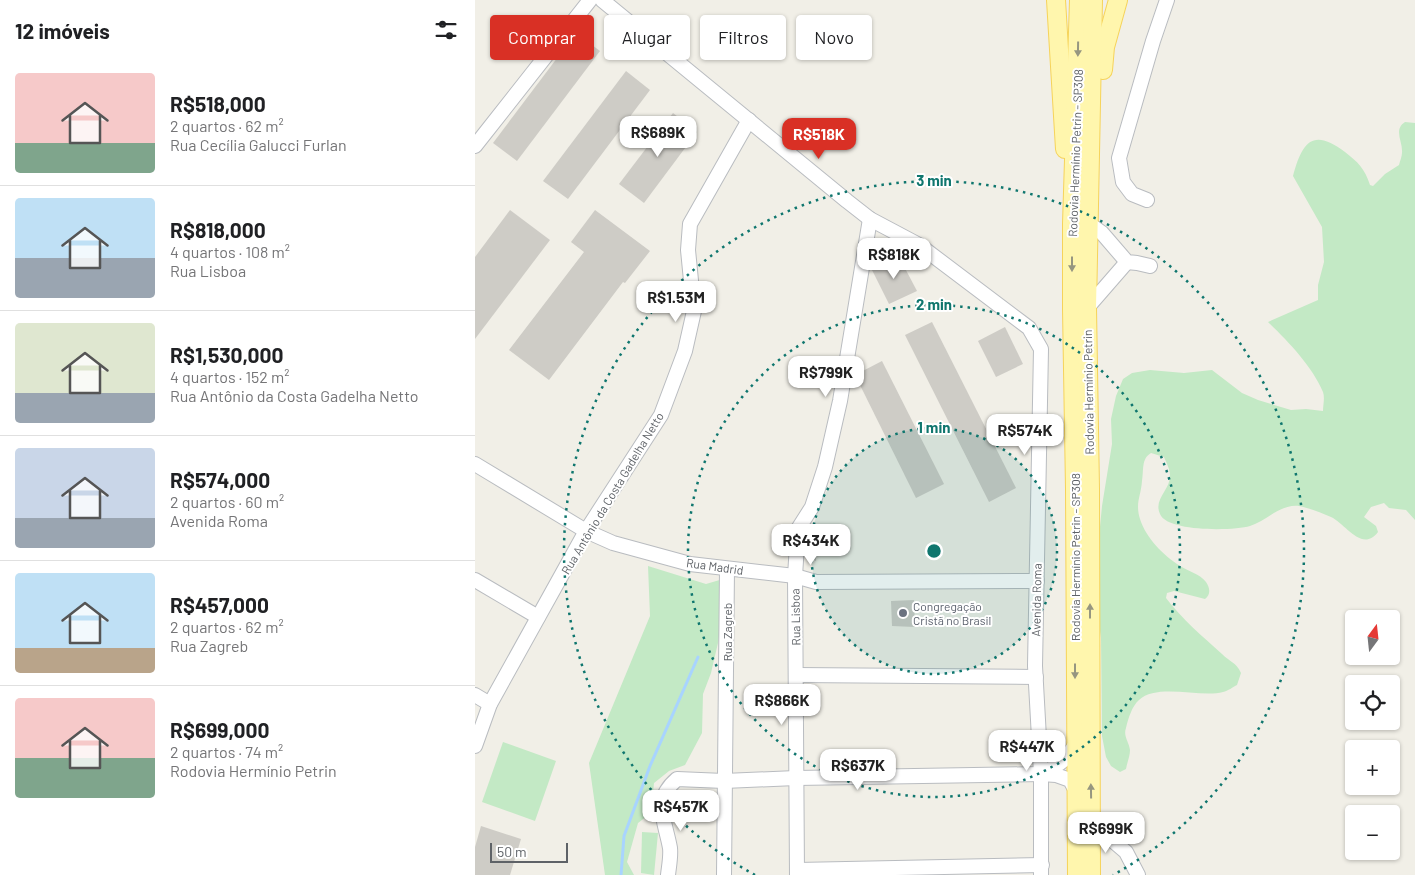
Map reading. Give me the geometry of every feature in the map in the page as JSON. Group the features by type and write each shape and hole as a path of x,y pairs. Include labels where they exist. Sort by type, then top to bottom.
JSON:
{"main road":[{"path":"1056,0 1061,92 1083,220"},
{"name":"Rodovia Hermínio Petrin - SP308","path":"1077,875 1076,743 1083,220 1079,0"},
{"name":"Rodovia Hermínio Petrin","path":"1091,875 1090,489 1087,308 1083,220 1093,0"},
{"path":"1083,220 1093,186 1105,47 1118,0"}],"street":[{"path":"475,146 590,0"},
{"path":"602,0 870,219"},
{"path":"1147,200 1132,194 1123,182 1119,158 1150,50 1167,0"},
{"name":"Rua Antônio da Costa Gadelha Netto","path":"475,746 490,704 586,531 661,415 685,351 694,311 688,250 690,224 749,120"},
{"name":"Avenida Roma","path":"870,219 919,246 1029,328 1041,349 1036,677 1041,774 1041,870"},
{"name":"Rua Lisboa","path":"797,873 795,576 798,529 812,507 825,467 840,401 870,219"},
{"path":"1083,220 1102,233 1127,262 1150,266"},
{"path":"1087,308 1127,262"},
{"name":"Rua Madrid","path":"475,464 586,531 613,543 690,564 795,576 815,582 1037,581"},
{"name":"Rua Zagreb","path":"724,875 727,569"},
{"path":"475,580 538,618"},
{"path":"796,675 1036,677"},
{"path":"475,695 490,704"},
{"path":"1041,774 1059,765 1068,757 1076,743"},
{"path":"668,875 670,850 662,801 667,787 677,779 724,781 1041,774 1070,780 1076,790"},
{"path":"1091,822 1126,852 1137,875"},
{"path":"797,873 1041,870"}],"green space":[{"path":"1405,122 1415,123 1415,520 1406,510 1389,508 1384,503 1371,507 1364,517 1376,526 1378,532 1372,538 1366,540 1354,535 1331,517 1299,506 1279,510 1256,524 1242,528 1201,529 1187,527 1165,520 1160,514 1158,509 1160,499 1170,480 1170,473 1164,457 1151,453 1148,455 1144,465 1138,504 1140,519 1146,533 1167,557 1201,577 1209,589 1205,599 1174,591 1167,593 1166,598 1185,620 1235,664 1241,673 1237,685 1223,692 1157,692 1139,700 1132,709 1125,731 1130,752 1126,769 1120,772 1111,766 1106,757 1102,736 1101,638 1097,610 1096,568 1102,506 1112,444 1111,419 1116,396 1123,379 1132,373 1150,370 1184,373 1212,370 1242,393 1258,400 1291,410 1323,411 1323,392 1313,373 1291,345 1268,322 1318,300 1318,285 1324,262 1322,227 1293,176 1296,164 1305,147 1310,142 1316,140 1324,141 1334,144 1354,159 1361,166 1370,185 1373,186 1385,174 1399,165 1402,149 1399,132 1401,125"},
{"path":"648,566 706,584 723,579 724,601 718,643 711,673 703,694 702,733 685,765 669,771 654,783 651,813 638,823 627,862 634,875 605,875 589,763 650,616"},
{"path":"503,742 556,761 535,821 482,802"},
{"path":"642,832 658,833 654,875 641,873"}],"building":[{"path":"594,46 600,51 594,59"},
{"path":"556,60 593,60 517,161 493,143"},
{"path":"626,71 650,90 568,199 543,181"},
{"path":"673,113 697,132 644,203 619,184"},
{"path":"510,210 550,240 475,339 475,257"},
{"path":"595,210 650,251 625,283 623,282 549,380 509,350 584,252 571,242"},
{"path":"898,255 917,291 889,304 871,268"},
{"path":"932,322 1016,488 989,502 905,335"},
{"path":"1005,327 1023,364 996,377 978,341"},
{"path":"882,361 944,484 916,498 855,375"},
{"path":"807,532 816,532 816,561 805,556"},
{"name":"Congregação Cristã no Brasil","path":"914,600 915,627 892,626 891,601"},
{"path":"481,826 521,839 510,875 475,875 475,847"}],"waterway":[{"path":"621,875 624,836 650,766 698,657"}],"place":[{"name":"Congregação Cristã no Brasil","path":"903,613"}]}
